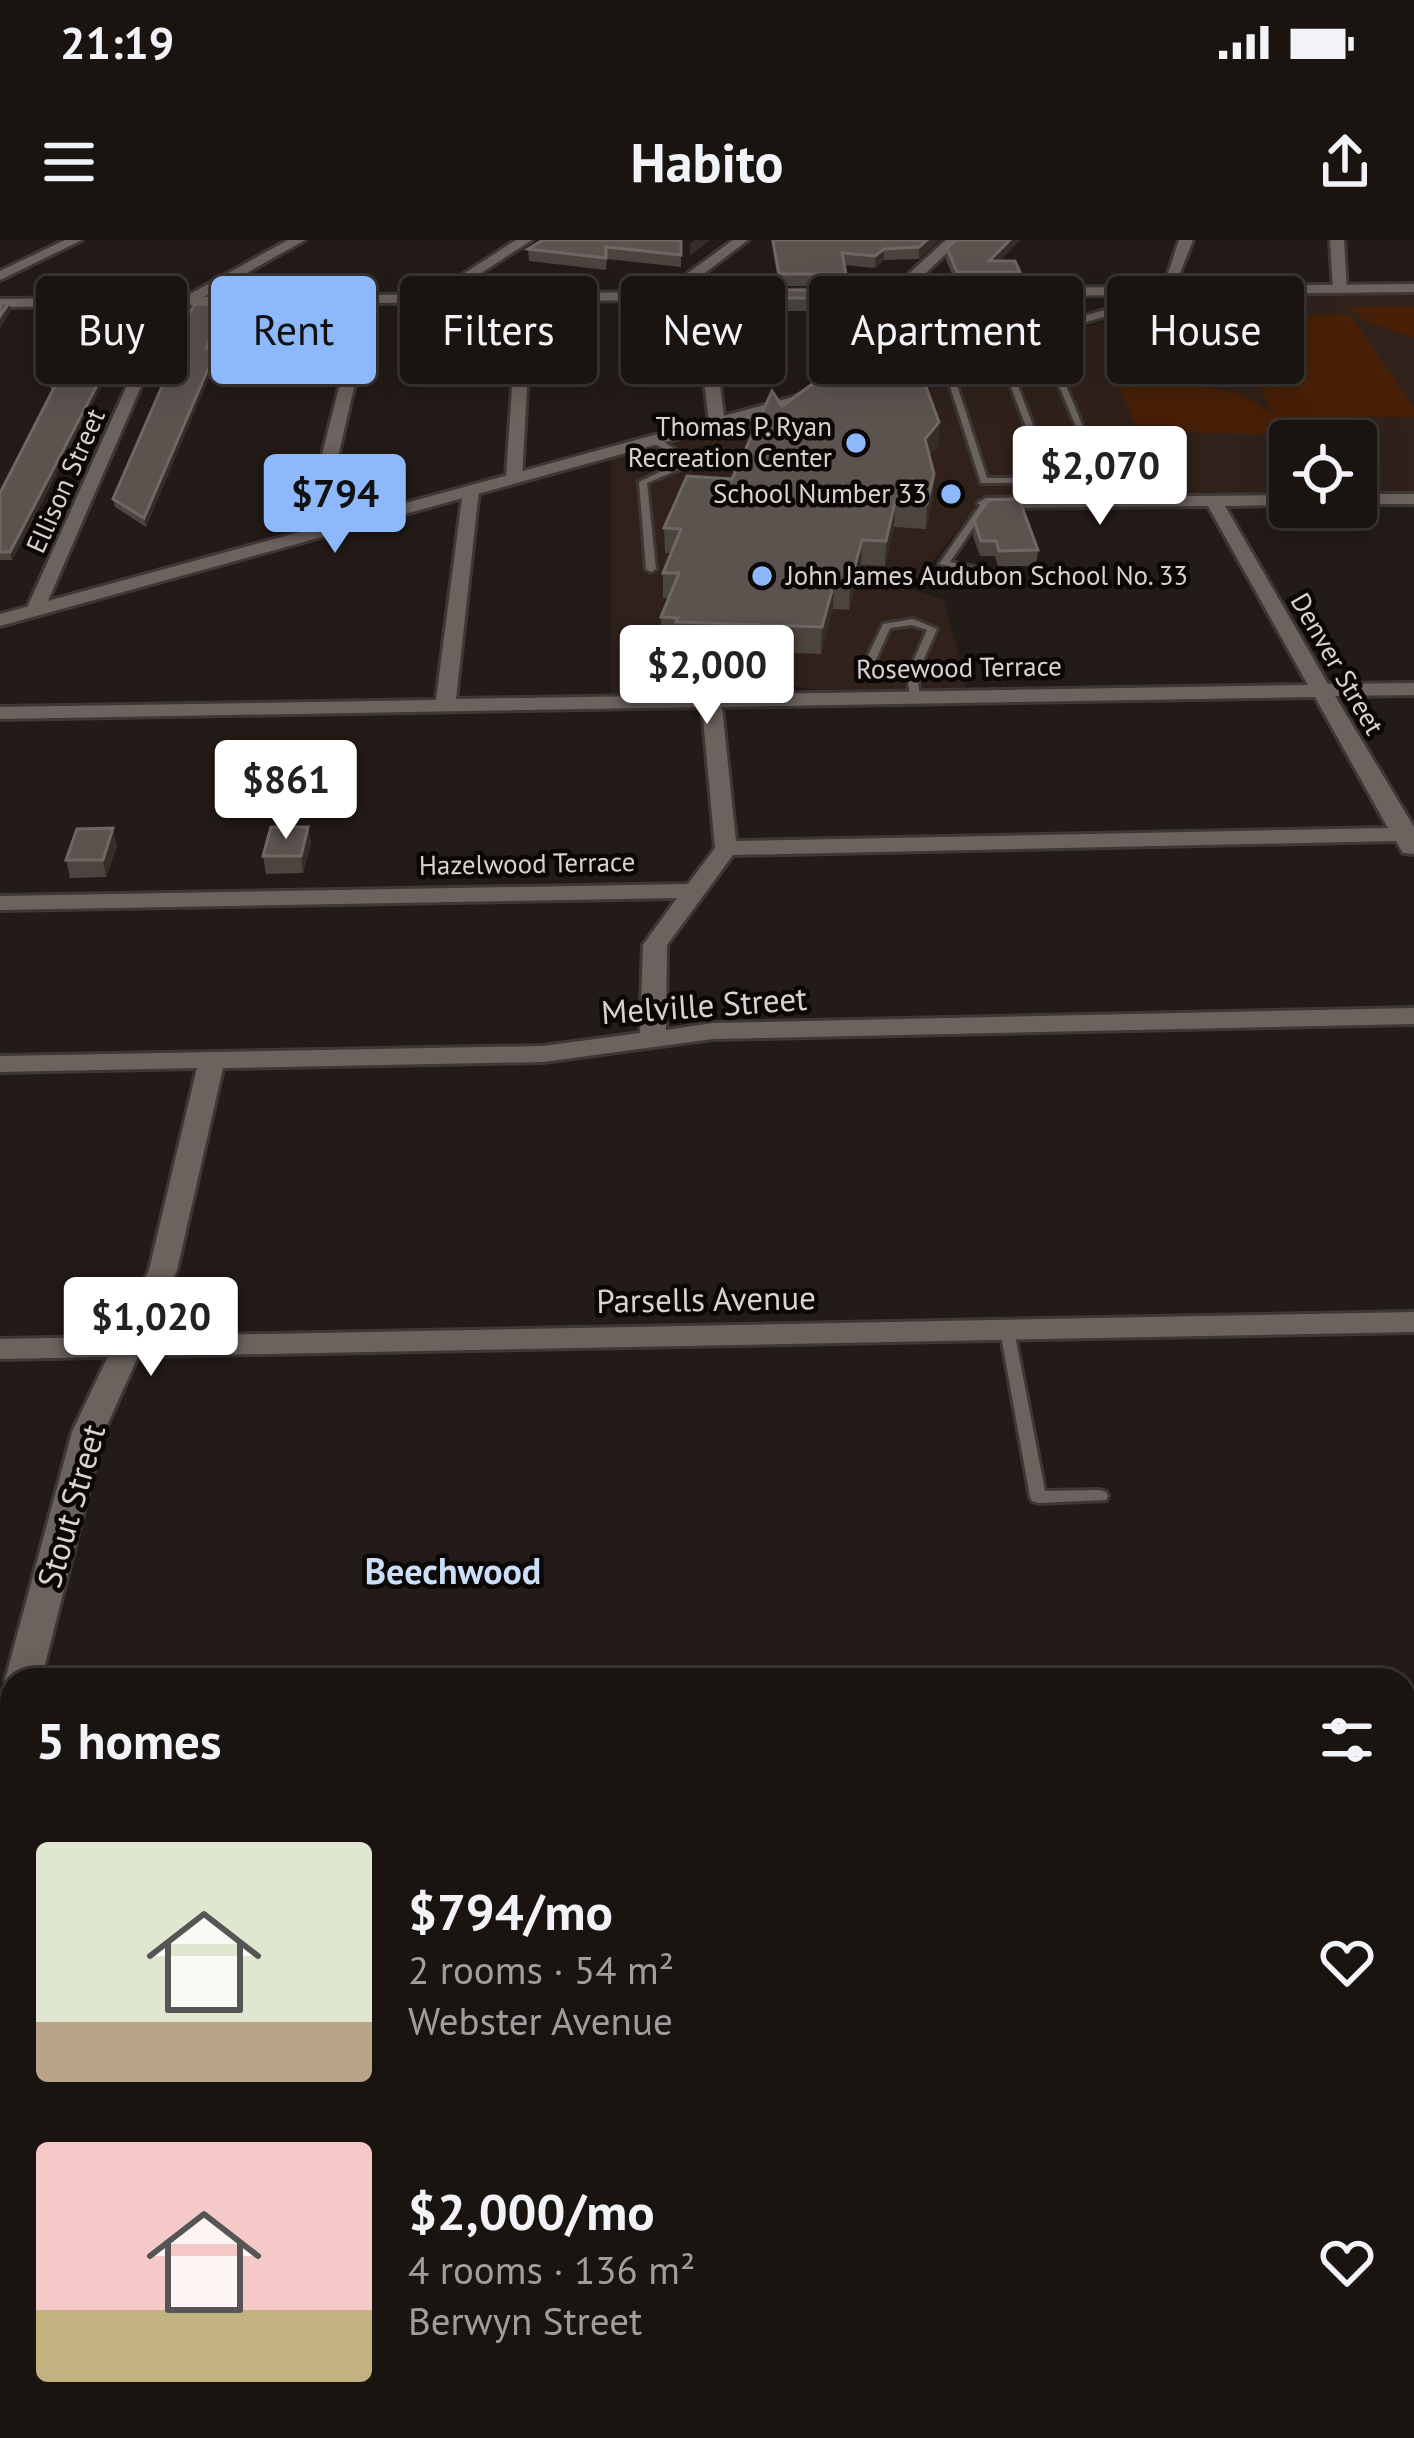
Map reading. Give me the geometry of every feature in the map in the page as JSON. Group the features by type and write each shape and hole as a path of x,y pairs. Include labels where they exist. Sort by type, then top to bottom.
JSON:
{"street":[{"path":"0,275 75,240"},
{"name":"Ellison Street","path":"187,300 298,240"},
{"path":"468,276 525,240"},
{"path":"693,276 741,240"},
{"path":"915,276 954,240"},
{"path":"1172,276 1186,240"},
{"path":"1337,240 1340,289"},
{"path":"1304,290 1414,288"},
{"path":"187,301 400,298"},
{"path":"0,303 36,303"},
{"name":"Ellison Street","path":"35,610 135,384"},
{"path":"311,534 347,384"},
{"path":"514,478 520,384"},
{"path":"712,384 717,423"},
{"path":"850,386 857,384"},
{"path":"0,620 827,392"},
{"path":"445,706 471,490"},
{"path":"1377,500 1414,499"},
{"path":"986,502 1269,500"},
{"name":"Denver Street","path":"1214,501 1410,840"},
{"name":"Rosewood Terrace","path":"0,713 711,698 914,685 1414,689"},
{"path":"653,1037 655,945 726,848 711,698"},
{"path":"726,848 1410,840"},
{"name":"Hazelwood Terrace","path":"0,903 695,891"},
{"name":"Melville Street","path":"0,1064 543,1054 713,1031 1414,1016"},
{"name":"Stout Street","path":"26,1668 88,1432 163,1270 212,1061"},
{"name":"Parsells Avenue","path":"0,1349 1414,1322"}],"lane":[{"path":"951,384 984,481 1103,480 1062,384"},
{"path":"1013,384 1043,462 1097,467"},
{"path":"651,569 643,482 677,467 684,458 655,440"},
{"path":"986,502 944,564 1019,578"},
{"path":"913,622 932,629 914,685 868,666 886,626 913,622"},
{"path":"1007,1330 1038,1497 1100,1496"}],"shaded area":[{"name":"School Number 33","path":"1414,292 1414,494 1377,495 1377,420 1269,420 1269,495 982,499 911,589 944,600 967,688 818,690 789,685 641,690 611,697 611,457 878,384 1083,384 1083,328 1107,321 1107,384 1304,384 1304,294"},
{"path":"1414,306 1414,338 1366,322 1349,307"},
{"path":"1304,315 1350,315 1414,407 1414,417 1278,417 1280,420 1269,420 1269,434 1138,431 1117,384 1185,384 1242,394 1275,415 1258,384 1304,384"}],"building":[{"path":"543,240 681,240 681,255 606,247 606,258 528,249"},
{"path":"773,240 927,240 919,247 884,249 875,256 842,253 846,274 779,274"},
{"path":"956,240 1010,240 989,261 1015,261 1020,272 957,272 947,248"},
{"path":"785,290 809,290 809,298 785,298"},
{"path":"195,304 211,304 211,337 206,348 211,348 211,362 144,518 113,499 163,384 187,384 187,318"},
{"path":"56,384 98,384 10,552 0,552 0,493"},
{"path":"925,384 939,422 925,439 934,474 927,504 895,502 886,541 862,540 850,584 834,583 822,627 676,622 678,618 661,617 679,573 663,573 681,529 664,528 687,476 732,479 772,391 782,406 811,385"},
{"path":"1019,499 1038,550 999,551 996,541 981,541 974,520 989,500"},
{"path":"271,827 308,827 301,856 263,856"},
{"path":"113,828 103,860 66,860 77,829"}],"place":[{"name":"Thomas P. Ryan Recreation Center","path":"856,443"},
{"name":"School Number 33","path":"951,494"},
{"name":"John James Audubon School No. 33","path":"762,576"}],"district":[{"name":"Beechwood","path":"453,1571"}]}
